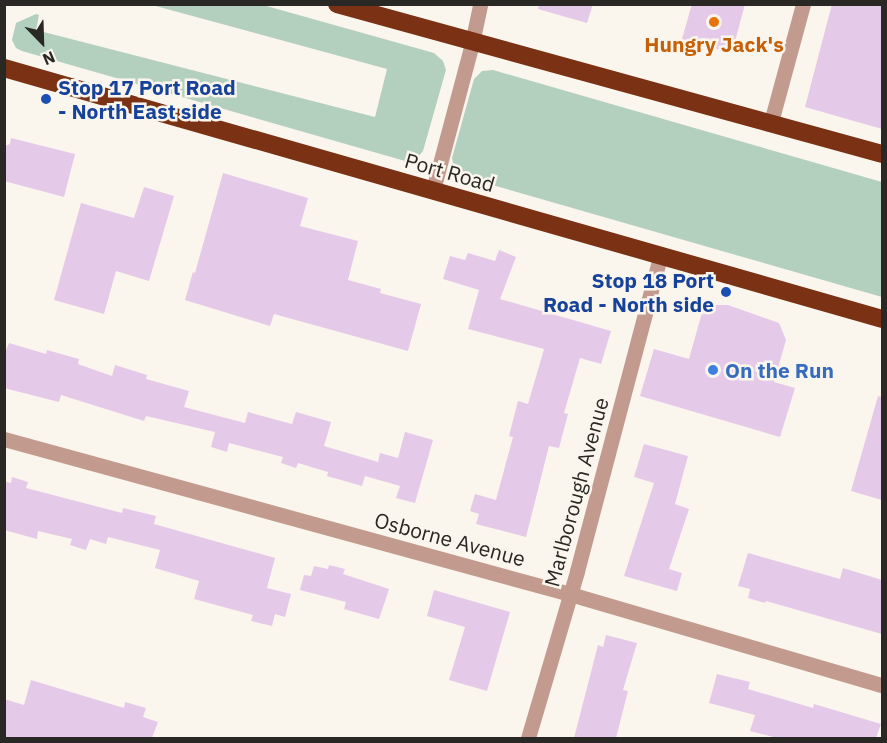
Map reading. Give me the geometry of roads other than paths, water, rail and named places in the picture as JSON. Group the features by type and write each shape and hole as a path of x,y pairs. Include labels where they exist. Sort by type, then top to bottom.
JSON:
{"highway":[{"path":"337,4 882,154"},
{"name":"Port Road","path":"4,68 882,319"}],"street":[{"path":"433,190 480,4"},
{"path":"771,122 803,4"},
{"name":"Marlborough Avenue","path":"528,738 570,594 660,256"},
{"name":"Osborne Avenue","path":"4,439 570,594 882,685"}],"place":[{"name":"Hungry Jack's","path":"714,22"},
{"name":"Stop 17 Port Road - North East side","path":"46,99"},
{"name":"Stop 18 Port Road - North side","path":"726,292"},
{"name":"On the Run","path":"713,370"}]}
